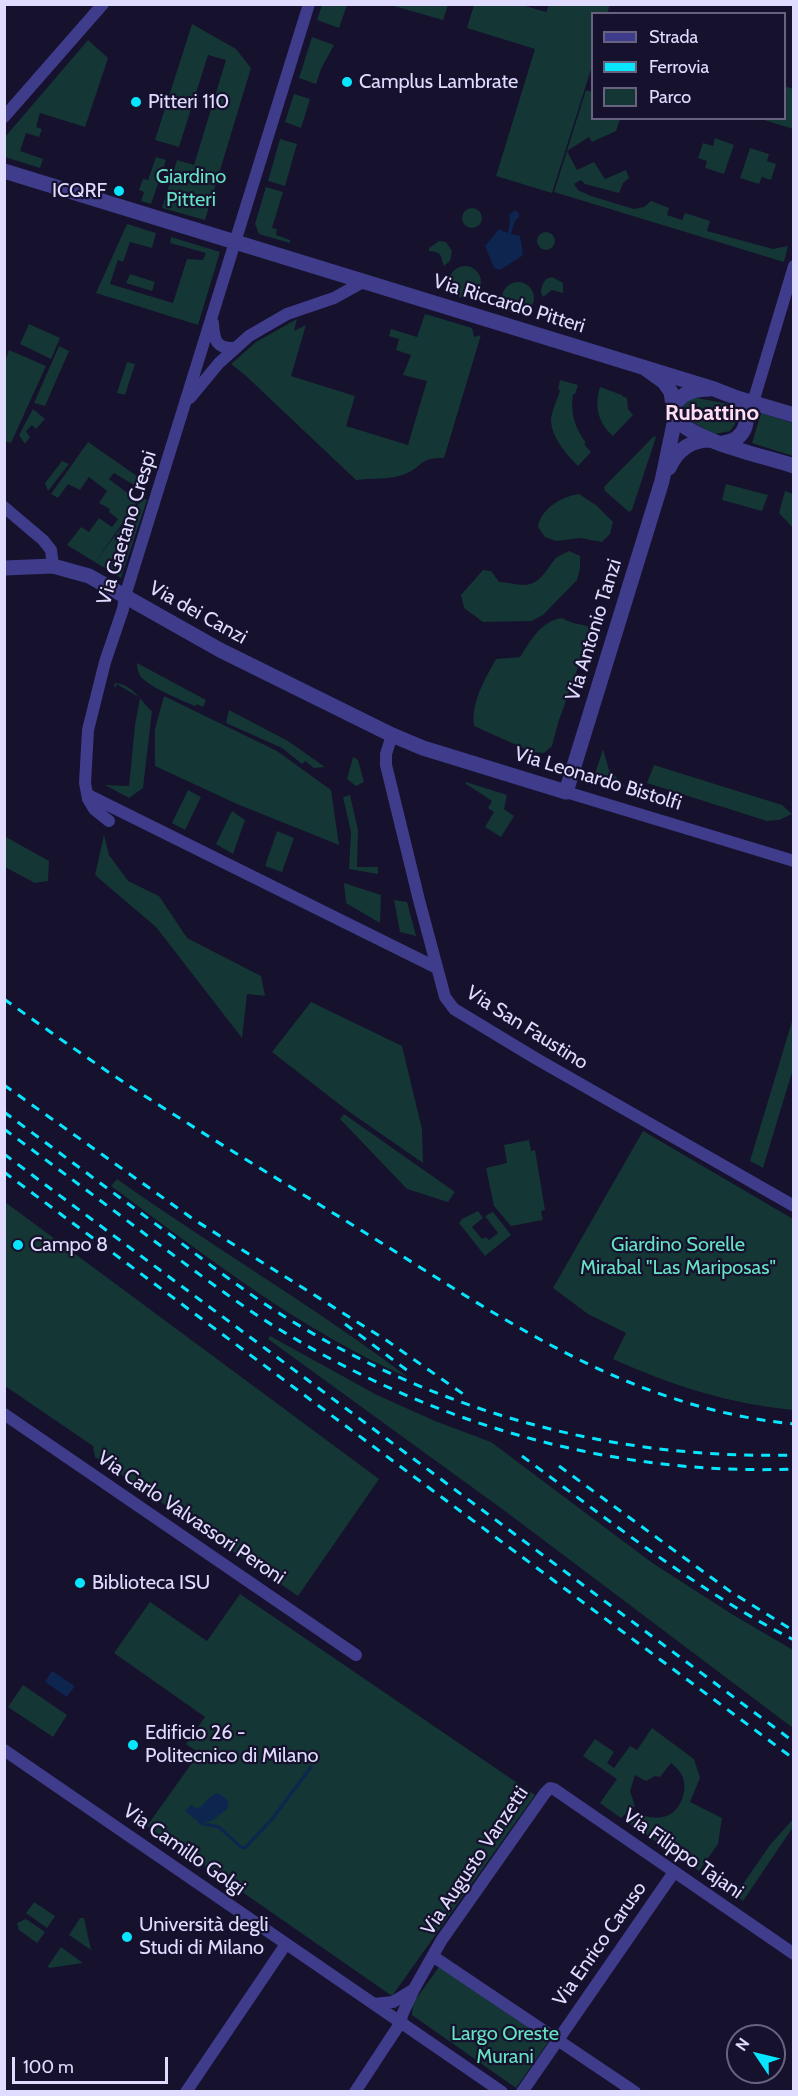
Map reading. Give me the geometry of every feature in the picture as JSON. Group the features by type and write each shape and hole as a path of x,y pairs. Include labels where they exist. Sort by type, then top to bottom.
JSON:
{"street":[{"path":"4,117 103,4"},
{"name":"Via Gaetano Crespi","path":"88,795 85,783 88,730 105,662 309,4"},
{"name":"Via Riccardo Pitteri","path":"4,171 714,388 786,413"},
{"path":"717,442 736,438 748,418 794,266"},
{"path":"334,272 340,289 334,298"},
{"path":"184,406 203,381 235,348 266,325 287,314 334,298 363,282"},
{"path":"212,316 215,340 219,346 226,349 235,348"},
{"name":"Via Riccardo Pitteri","path":"643,367 668,387 675,413"},
{"path":"748,418 743,406 735,397 758,383"},
{"path":"758,383 763,399 786,413"},
{"path":"714,388 700,389 681,396 675,413 690,430 717,442 794,466"},
{"name":"Via Antonio Tanzi","path":"566,792 662,482 675,413"},
{"name":"Via Antonio Tanzi","path":"662,482 671,463 686,446 696,441 717,442"},
{"path":"4,507 44,540 51,550 53,566"},
{"name":"Via dei Canzi","path":"4,568 53,566 89,576 220,650 392,735"},
{"name":"Via Leonardo Bistolfi","path":"392,735 423,748 794,861"},
{"name":"Via San Faustino","path":"392,735 386,754 386,765 445,997 454,1009 794,1206"},
{"path":"88,795 94,809 110,821"},
{"path":"88,795 437,968"},
{"name":"Via Carlo Valvassori Peroni","path":"4,1414 356,1655"},
{"name":"Via Camillo Golgi","path":"4,1750 401,2022"},
{"name":"Via Filippo Tajani","path":"550,1788 794,1954"},
{"name":"Via Augusto Vanzetti","path":"434,1957 447,1933 550,1788"},
{"name":"Via Enrico Caruso","path":"558,2039 674,1872"},
{"path":"186,2091 286,1944"},
{"path":"355,2091 401,2022 414,1989 434,1957 635,2091"},
{"path":"374,2004 393,2002 414,1989"},
{"path":"401,2022 502,2091"},
{"path":"522,2091 558,2039"}],"green space":[{"path":"322,5 347,5 339,28 317,20"},
{"path":"390,5 448,5 443,20"},
{"path":"474,5 522,5 546,12 549,5 610,5 607,12 591,12 591,69 552,193 496,176 535,49 467,28"},
{"name":"Giardino Pitteri","path":"192,24 236,49 251,68 205,220 162,208 177,160 194,165 226,60 208,55 179,147 155,140"},
{"path":"312,37 334,45 316,84 299,78"},
{"path":"88,40 108,58 85,127 40,113 36,127 42,129 39,137 26,133 20,151 43,159 40,168 5,157 5,137"},
{"path":"786,86 793,89 793,129 764,120 786,120"},
{"path":"586,90 591,92 591,120 620,120 616,131 592,142 589,137 567,151 577,170 594,162 605,179 626,170 629,178 623,183 619,193 585,184 581,180 574,184 578,190 634,209 644,207 651,201 669,208 667,215 682,220 685,213 710,221 707,231 773,249 788,246 784,262 554,192"},
{"path":"294,94 310,99 301,128 285,122"},
{"path":"715,138 734,145 724,174 705,168 707,161 698,158 703,143 713,146"},
{"path":"280,139 297,144 285,186 268,181"},
{"path":"750,148 769,154 767,161 776,164 771,180 762,177 759,184 740,178"},
{"path":"156,157 166,160 151,204 141,201 144,192 139,190 143,179 148,180"},
{"path":"266,187 283,192 272,228 277,229 276,235 290,240 290,243 259,234 255,224"},
{"path":"472,208 479,211 482,218 479,225 472,228 465,225 462,218 465,211"},
{"path":"127,224 156,233 152,248 130,242 123,262 118,260 110,284 173,303 187,259 203,260 206,253 170,243 171,237 220,252 198,325 96,293"},
{"path":"546,232 552,235 555,241 552,247 546,250 540,247 537,241 540,235"},
{"path":"439,241 446,242 452,251 450,261 444,266 439,254 429,251 429,248"},
{"path":"465,266 477,270 481,282 477,294 465,298 453,294 449,282 453,270"},
{"path":"130,274 155,282 152,291 126,283"},
{"path":"552,277 563,283 563,293 552,290 543,297 542,286 546,279"},
{"path":"518,282 529,287 534,298 529,309 518,314 507,309 502,298 507,287"},
{"path":"425,314 472,328 474,337 481,335 444,458 425,461 399,476 356,480 231,364 256,342 297,319 294,331 306,325 291,376 355,396 346,426 408,445 427,381 403,375 411,355 396,350 399,339 389,336 391,329 417,337"},
{"path":"29,324 60,338 51,359 20,344"},
{"path":"59,346 69,351 45,406 34,403"},
{"path":"9,350 46,366 11,443 4,441 5,361"},
{"path":"127,362 135,364 125,395 117,393"},
{"path":"560,380 578,385 573,394 573,414 576,426 586,443 584,444 591,452 578,466 560,445 552,426 551,419 560,390 558,389"},
{"path":"600,387 627,398 628,409 633,415 613,436 604,426 599,414 597,401"},
{"path":"692,397 729,404 737,415 730,431 715,434 688,420 682,408"},
{"path":"33,409 45,419 36,429 32,425 26,431 30,437 25,444 19,435"},
{"path":"761,413 793,423 793,456 752,443"},
{"path":"654,436 656,437 632,510 629,512 605,491 604,487"},
{"path":"88,442 147,483 142,490 114,473 109,479 126,492 136,504 95,562 143,498 147,500 121,578 67,545 81,527 89,532 99,518 112,527 118,519 109,512 110,509 99,503 107,491 89,477 80,490 68,484 58,498 51,494"},
{"path":"62,461 69,464 48,491 45,483"},
{"path":"726,484 768,495 762,511 722,500"},
{"path":"785,491 793,494 793,528 779,513"},
{"path":"579,494 596,505 613,522 610,534 602,542 580,538 556,541 545,537 538,527 543,514 560,500"},
{"path":"569,551 580,556 577,580 543,615 531,621 483,622 464,608 461,595 483,570 491,571 499,582 529,584 539,579 556,558"},
{"path":"562,618 592,628 552,746 544,753 532,752 474,726 477,700 496,659 520,657 542,627"},
{"path":"137,663 206,700 203,707 197,704 195,706 166,693 146,681 140,675"},
{"path":"115,683 132,690 139,698 117,684 114,687"},
{"path":"164,696 277,751 331,790 339,845 237,804 155,766 155,729"},
{"path":"140,698 152,711 143,788 129,798 105,785 129,786"},
{"path":"229,710 288,741 325,767 314,768 305,761 302,764 282,748 226,723"},
{"path":"603,749 609,770 626,787 594,777"},
{"path":"353,757 358,760 364,782 356,786 347,779"},
{"path":"654,765 782,805 792,814 779,820 767,821 647,783"},
{"path":"466,782 507,795 504,809 514,816 501,837 485,827 494,812 488,808 492,801"},
{"path":"188,790 201,797 185,830 172,823"},
{"path":"350,795 358,830 357,867 378,867 378,874 349,869 351,832 343,797"},
{"path":"232,811 245,820 233,854 216,844"},
{"path":"277,831 294,838 282,872 265,866"},
{"path":"104,835 109,855 128,881 159,896 187,938 261,976 265,996 247,994 242,1038 156,927 95,875"},
{"path":"4,836 49,861 48,881 35,883 5,867"},
{"path":"344,883 381,895 380,923 346,903"},
{"path":"394,900 407,902 416,936 400,932"},
{"path":"311,1002 402,1046 422,1129 423,1163 348,1111 272,1052"},
{"path":"793,1018 793,1069 763,1168 750,1161"},
{"path":"344,1114 455,1192 448,1202 407,1189 340,1119"},
{"name":"Giardino Sorelle Mirabal \"Las Mariposas\"","path":"643,1131 793,1219 793,1410 745,1403 701,1392 613,1359 626,1333 588,1314 553,1288"},
{"path":"529,1140 531,1151 535,1150 545,1210 541,1211 543,1220 511,1226 494,1206 486,1168 507,1163 504,1145"},
{"path":"117,1179 409,1378 330,1338 255,1291 111,1186"},
{"path":"5,1202 379,1479 298,1596 95,1457 93,1446 5,1386"},
{"path":"478,1211 483,1218 472,1227 482,1239 486,1237 489,1240 498,1233 485,1216 493,1212 511,1235 485,1256 459,1223"},
{"path":"270,1336 377,1395 435,1421 491,1442 651,1562 793,1650 793,1728 509,1514 268,1339"},
{"path":"240,1594 535,1795 392,1996 147,1826 199,1753 186,1744 205,1717 114,1653 150,1602 207,1641"},
{"path":"23,1685 67,1715 53,1737 8,1707"},
{"path":"652,1728 694,1759 700,1778 690,1802 722,1818 718,1844 699,1871 630,1824 640,1814 660,1818 674,1812 678,1807 683,1796 684,1784 682,1776 671,1763 660,1777 655,1776 646,1781 635,1775 630,1791 635,1806 621,1818 600,1803 617,1779 583,1756 595,1739 614,1752 607,1763 614,1768 630,1746 637,1750"},
{"path":"793,1819 793,1827 743,1901 721,1886 727,1878 741,1887 770,1845"},
{"path":"34,1902 55,1916 47,1928 26,1913"},
{"path":"80,1918 84,1918 91,1950 69,1935"},
{"path":"26,1919 45,1932 37,1943 19,1930 17,1923"},
{"path":"61,1947 83,1963 49,1968 48,1966"},
{"name":"Largo Oreste Murani","path":"439,1967 549,2041 516,2088 412,2015 413,2003"}],"water":[{"path":"515,210 519,213 519,217 515,221 511,234 520,236 523,253 522,256 500,270 494,268 485,246 499,229 508,233 509,215"},
{"path":"52,1671 75,1686 67,1697 45,1682"},
{"path":"217,1793 226,1799 228,1808 213,1820 200,1823 185,1811 191,1805 196,1808 201,1807"}],"waterway":[{"path":"200,1823 219,1827 245,1848 272,1819 311,1767"}],"railway":[{"path":"4,999 99,1066 185,1122 456,1290 561,1351 672,1398 731,1414 794,1424"},
{"path":"4,1085 193,1219 386,1340 466,1396"},
{"path":"4,1112 215,1269 290,1320 348,1353 408,1381 469,1405 532,1424 596,1439 661,1449 727,1454 794,1455"},
{"path":"4,1129 255,1314 345,1367 405,1395 467,1419 531,1439 595,1454 661,1464 727,1469 794,1469"},
{"path":"4,1154 794,1742"},
{"path":"4,1172 794,1759"},
{"path":"345,1324 412,1374"},
{"path":"522,1456 688,1577 794,1640"},
{"path":"559,1466 731,1592 794,1631"}],"place":[{"name":"Camplus Lambrate","path":"347,82"},
{"name":"Pitteri 110","path":"136,102"},
{"name":"ICQRF","path":"119,191"},
{"name":"Campo 8","path":"18,1245"},
{"name":"Biblioteca ISU","path":"80,1583"},
{"name":"Edificio 26 - Politecnico di Milano","path":"133,1745"},
{"name":"Università degli Studi di Milano","path":"127,1937"}],"district":[{"name":"Rubattino","path":"712,414"}]}
